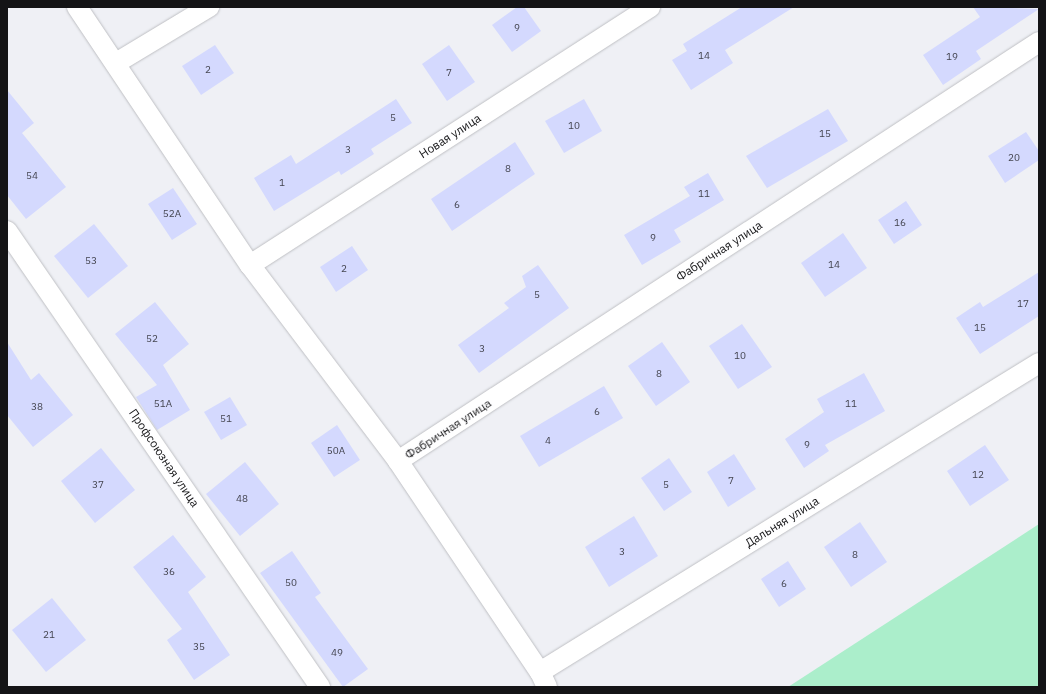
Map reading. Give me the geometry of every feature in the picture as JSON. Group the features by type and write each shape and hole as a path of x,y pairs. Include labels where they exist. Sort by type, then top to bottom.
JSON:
{"street":[{"path":"77,7 250,265 398,461 543,679"},
{"path":"116,64 209,7"},
{"name":"Новая улица","path":"250,265 650,7"},
{"name":"Фабричная улица","path":"398,461 1039,42"},
{"name":"Профсоюзная улица","path":"7,231 320,687"},
{"name":"Дальняя улица","path":"543,679 1039,363"}],"green space":[{"path":"1039,524 1039,687 788,687"}],"building":[{"path":"517,7 524,7 541,31 512,52 492,25"},
{"path":"742,7 794,7 725,50 733,63 691,90 672,60 687,51 683,44"},
{"path":"973,7 1039,9 976,51 981,59 943,85 923,55 980,17"},
{"path":"215,45 234,73 201,95 182,66"},
{"path":"449,45 475,82 447,101 422,64"},
{"path":"7,90 34,123 22,133 66,187 26,219 7,195"},
{"path":"396,99 412,123 371,149 374,154 341,175 339,171 274,211 254,178 291,155 296,164"},
{"path":"584,99 602,131 564,153 545,121"},
{"path":"828,109 848,141 767,188 746,156"},
{"path":"1026,132 1039,151 1039,160 1005,183 988,156"},
{"path":"515,142 535,174 452,231 431,199"},
{"path":"708,173 724,200 674,230 681,242 642,265 624,235 690,196 684,187"},
{"path":"173,188 197,224 172,240 148,204"},
{"path":"906,201 922,225 894,244 878,220"},
{"path":"94,224 128,266 88,298 54,256"},
{"path":"843,233 867,268 825,297 801,263"},
{"path":"352,246 368,270 336,292 320,267"},
{"path":"538,265 569,308 479,373 458,345 509,308 504,303 526,287 522,276"},
{"path":"1039,272 1039,316 980,354 956,318 980,302 983,307"},
{"path":"155,302 189,344 163,365 190,410 157,430 136,397 157,385 115,334"},
{"path":"742,324 772,367 738,389 709,346"},
{"path":"7,342 31,380 39,373 73,415 33,447 7,415"},
{"path":"662,342 690,382 656,406 628,366"},
{"path":"864,373 885,411 825,445 829,451 804,468 785,439 824,412 817,399"},
{"path":"604,386 623,418 539,467 520,436"},
{"path":"230,397 247,425 221,440 204,412"},
{"path":"337,425 360,460 334,477 311,443"},
{"path":"985,445 1009,480 970,506 947,471"},
{"path":"101,448 135,490 95,523 61,481"},
{"path":"734,454 756,489 728,507 707,472"},
{"path":"669,458 692,492 664,511 641,478"},
{"path":"245,462 279,504 240,536 206,494"},
{"path":"634,516 658,556 609,587 585,547"},
{"path":"860,522 887,562 851,587 824,547"},
{"path":"173,535 206,577 188,592 230,655 194,680 167,640 182,629 133,567"},
{"path":"292,551 321,593 315,597 368,669 343,687 260,573"},
{"path":"788,561 806,589 779,607 761,579"},
{"path":"52,598 86,640 46,672 12,630"}]}
